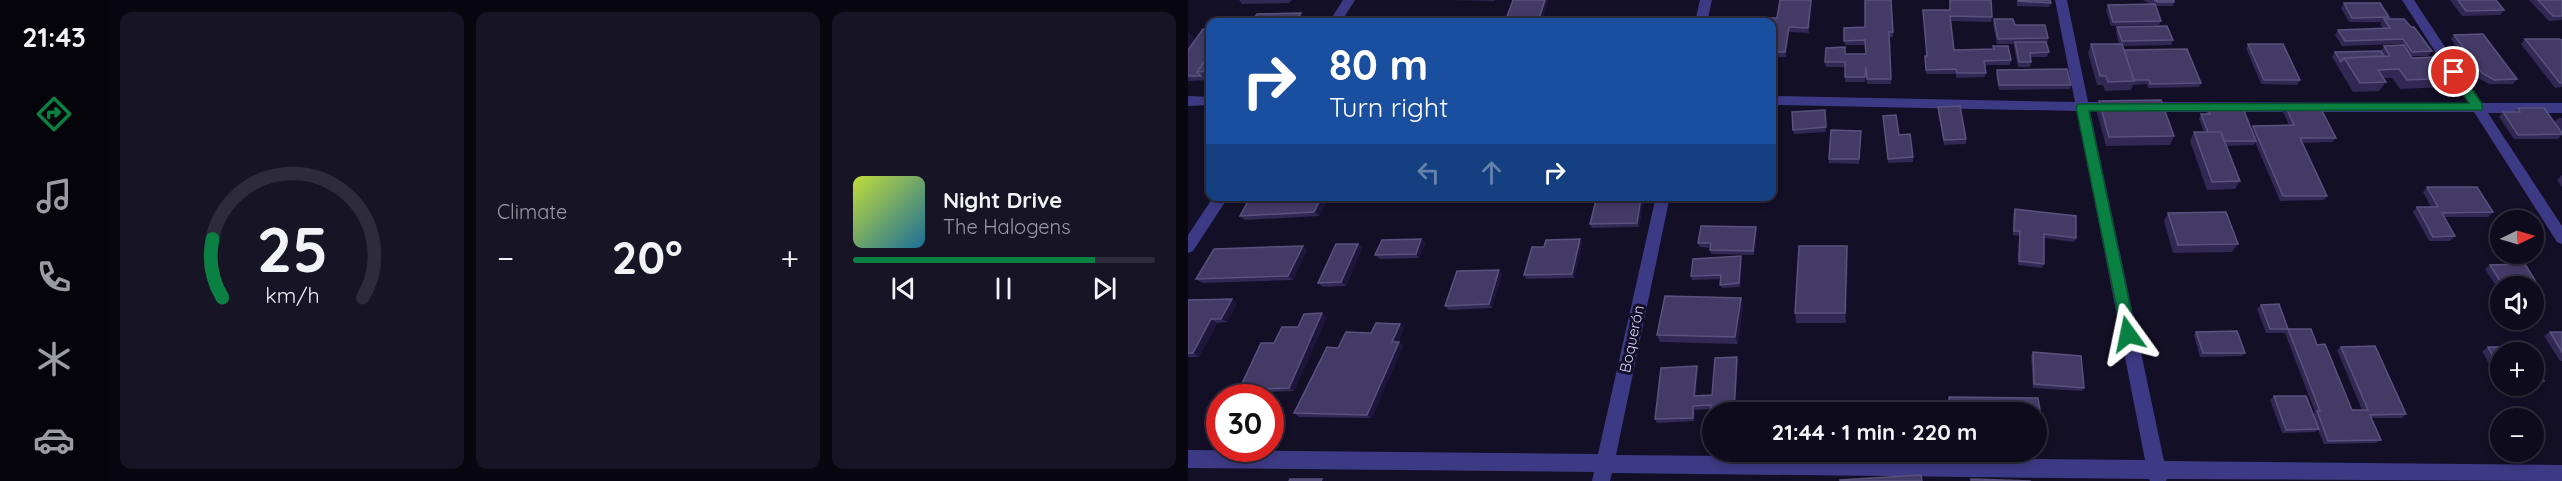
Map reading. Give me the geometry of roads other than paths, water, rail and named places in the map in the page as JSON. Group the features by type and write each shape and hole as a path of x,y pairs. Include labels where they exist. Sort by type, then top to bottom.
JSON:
{"street":[{"path":"1338,18 1349,0"},
{"path":"1702,18 1706,0"},
{"path":"2061,0 2157,476"},
{"path":"2408,0 2562,238"},
{"path":"1188,101 1206,101"},
{"path":"1776,101 2082,107 2562,108"},
{"path":"1188,247 1219,201"},
{"name":"Boquerón","path":"1601,481 1662,201"},
{"path":"1188,459 1605,462 2157,476 2562,474"}]}
